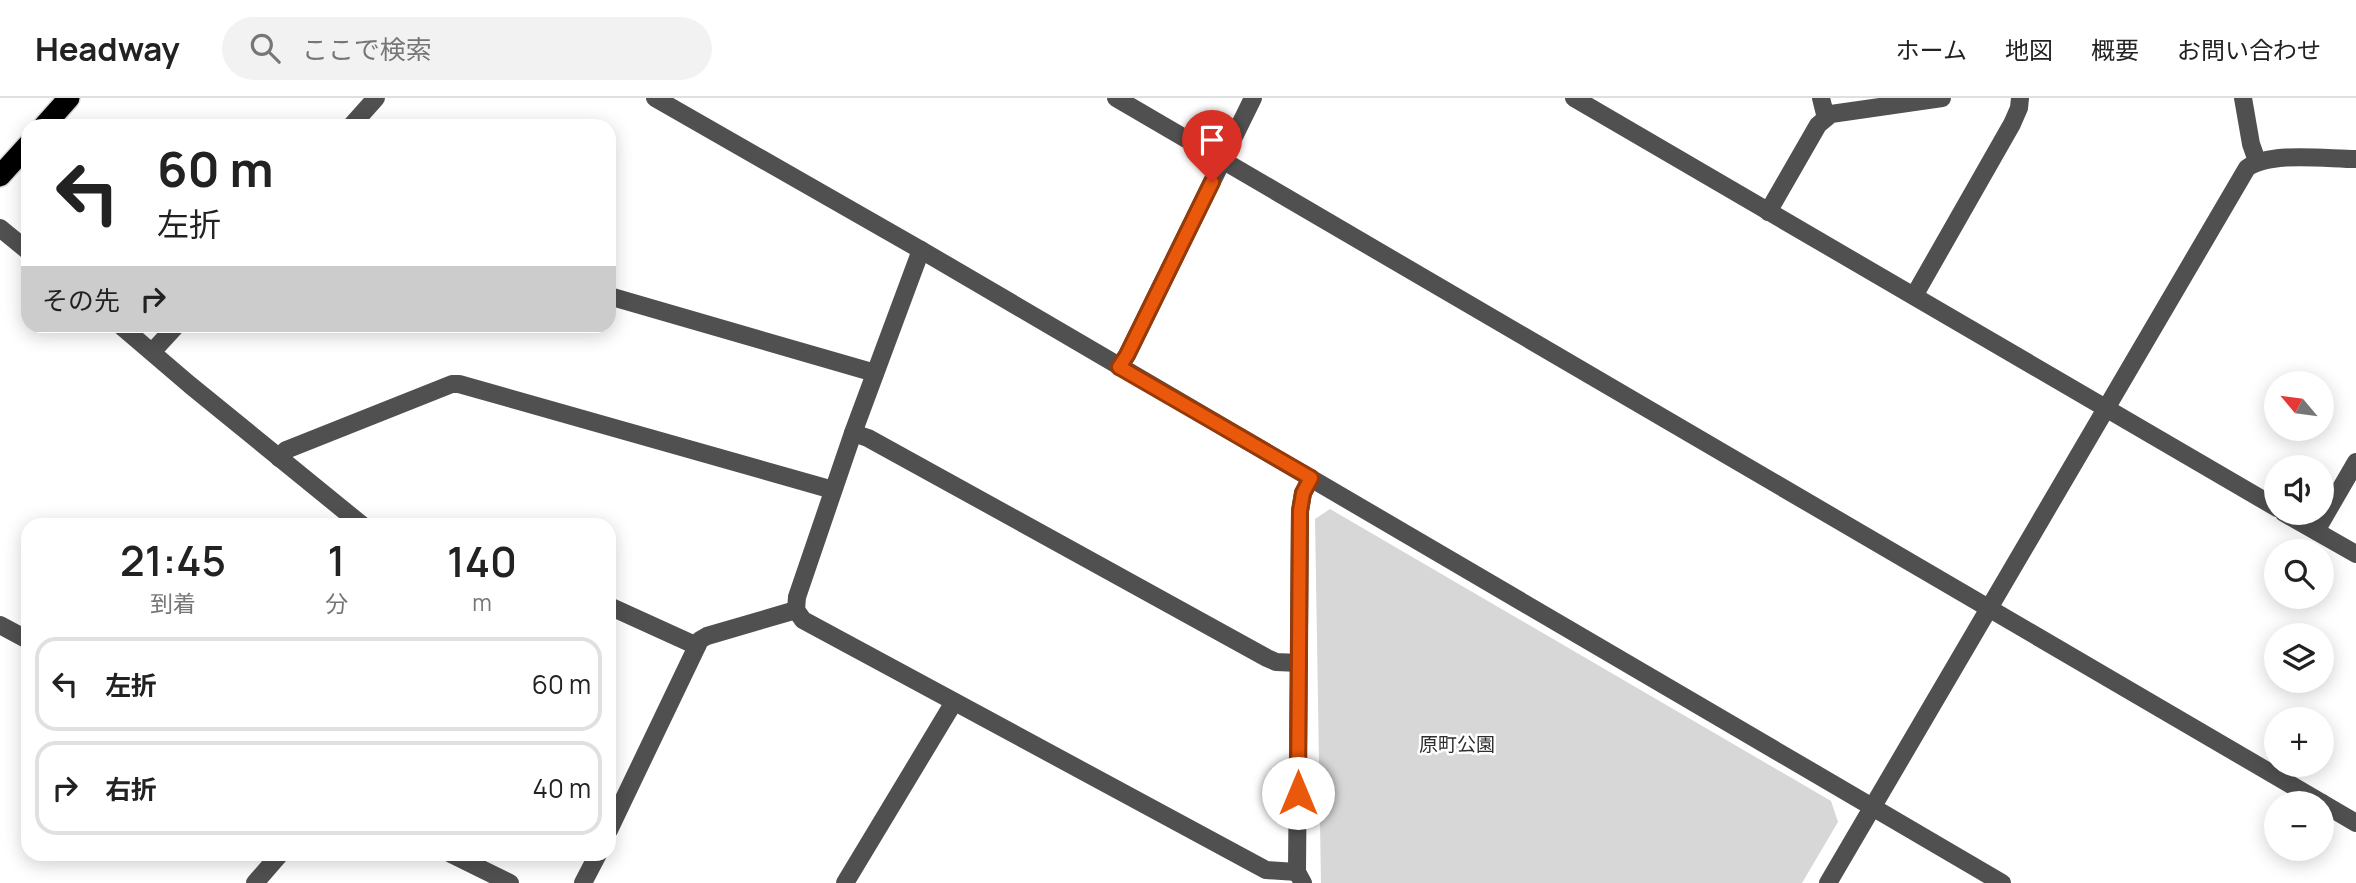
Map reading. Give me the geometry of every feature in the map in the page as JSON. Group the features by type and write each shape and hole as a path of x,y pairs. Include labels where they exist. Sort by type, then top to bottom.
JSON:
{"highway":[{"path":"50,119 69,98"},
{"path":"0,176 21,153"}],"street":[{"path":"357,119 376,98"},
{"path":"655,98 921,250 2002,883"},
{"path":"1115,98 2302,791"},
{"path":"1119,367 1253,98"},
{"path":"1574,98 2264,501"},
{"path":"1821,98 1826,118"},
{"path":"1768,212 1818,125 1831,114 1942,98"},
{"path":"1914,296 2012,124 2020,98"},
{"path":"2243,98 2251,144 2257,161"},
{"path":"1828,883 2247,168 2257,161 2274,158 2356,159"},
{"path":"0,228 21,245"},
{"path":"921,250 833,490 797,597 796,610 803,621 1266,870 1300,877 1300,511 1303,493 1311,478"},
{"path":"616,298 874,373"},
{"path":"130,333 353,518"},
{"path":"153,351 170,333"},
{"path":"279,458 286,450 452,384 459,384 833,490"},
{"path":"853,433 880,444 1267,658 1276,662 1299,663"},
{"path":"2316,531 2356,463"},
{"path":"2305,525 2356,554"},
{"path":"616,609 697,646"},
{"path":"616,815 700,640 796,610"},
{"path":"0,625 21,636"},
{"path":"845,883 954,702"},
{"path":"2334,810 2356,823"},
{"path":"255,883 274,861"},
{"path":"465,861 510,883"},
{"path":"583,883 594,861"}],"green space":[{"name":"原町公園","path":"1330,509 1831,801 1838,822 1802,883 1321,883 1315,519"}],"route":[{"path":"1212,182 1119,367 1311,478 1303,493 1300,511 1298,793"}]}
